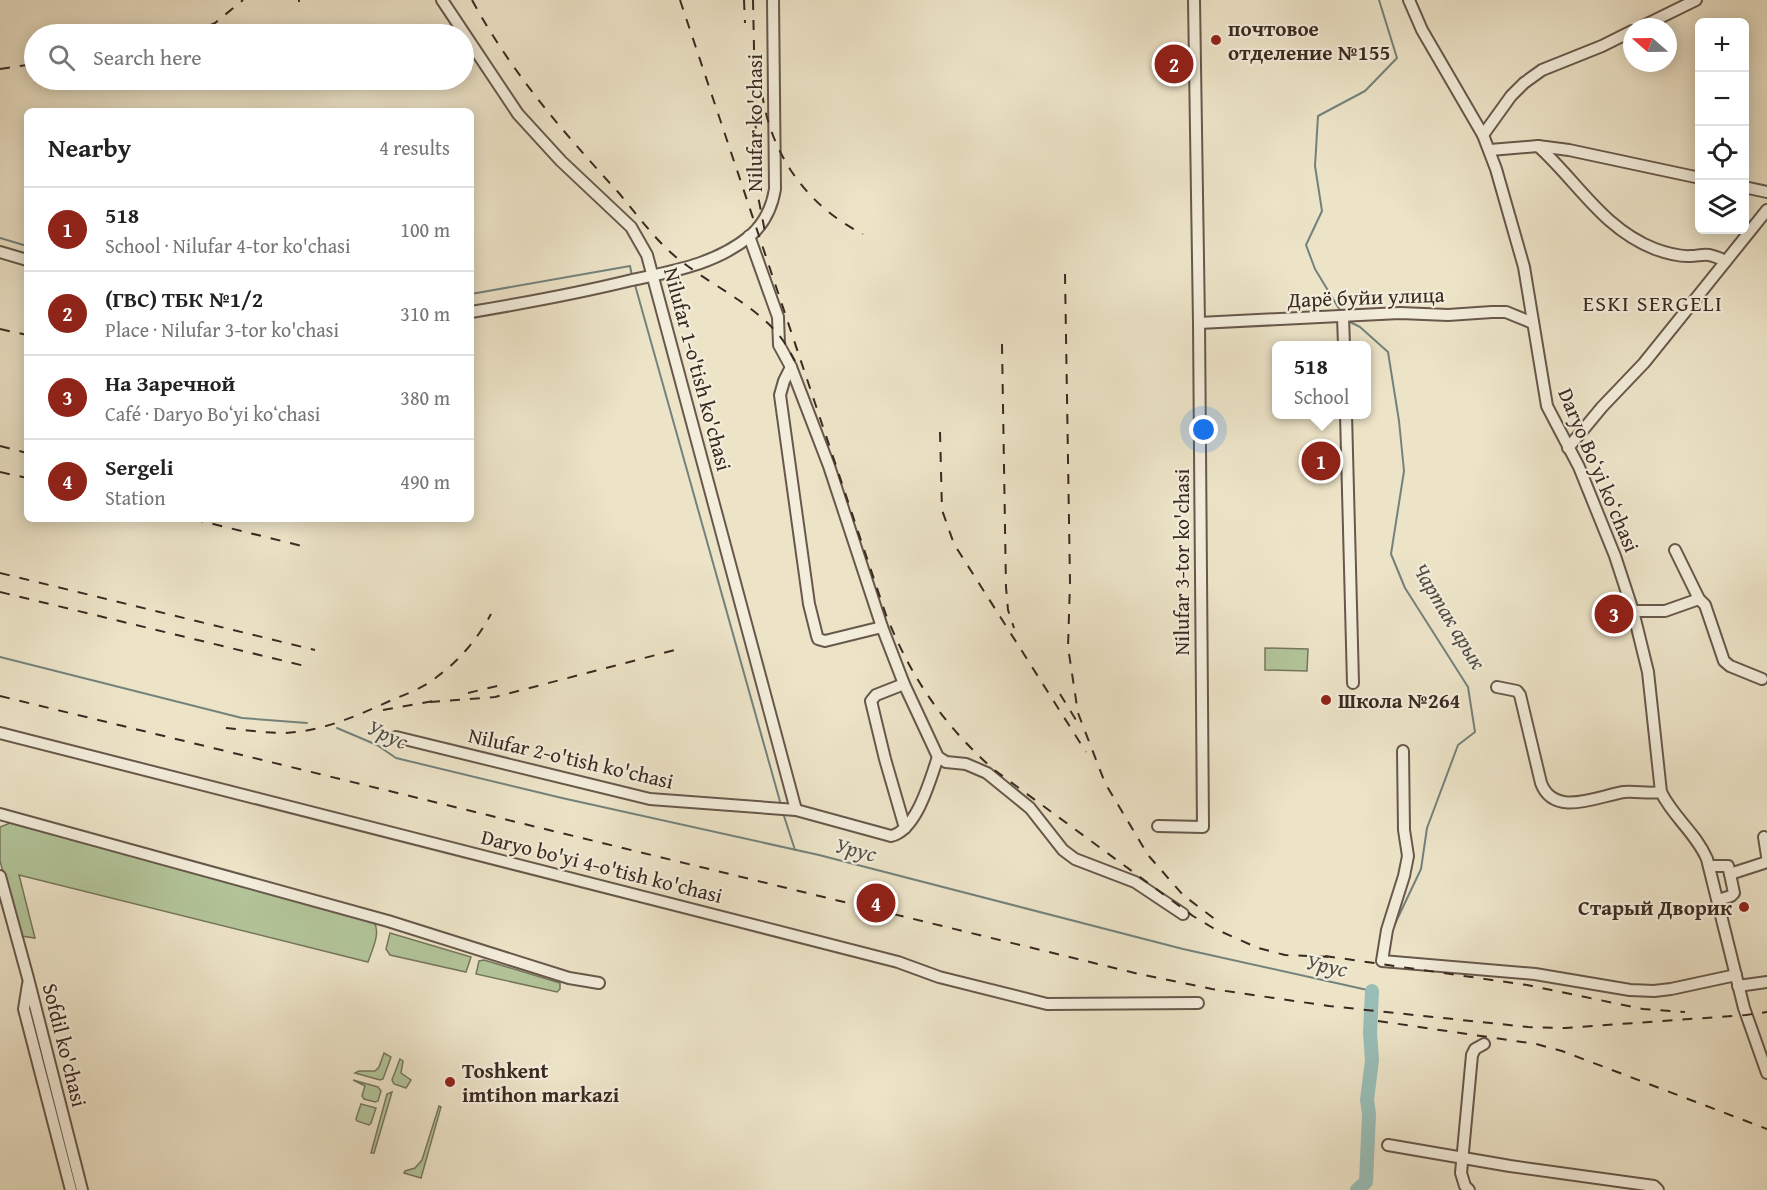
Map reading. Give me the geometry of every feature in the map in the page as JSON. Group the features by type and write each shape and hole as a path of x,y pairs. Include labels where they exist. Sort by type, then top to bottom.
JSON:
{"street":[{"name":"Nilufar 1-o'tish ko'chasi","path":"442,0 458,24"},
{"name":"Nilufar ko'chasi","path":"474,311 567,295 653,276 706,261 749,236 769,213 775,189 773,0"},
{"name":"Nilufar 3-tor ko'chasi","path":"1158,826 1203,827 1194,0"},
{"name":"Daryo Boʻyi koʻchasi","path":"1409,0 1422,30 1490,150 1524,267 1547,406 1579,467 1615,556 1633,611 1648,672 1661,792 1697,839 1709,866 1746,1016 1767,1073"},
{"path":"1659,18 1696,0"},
{"path":"1483,135 1511,96 1542,70 1623,36"},
{"name":"Nilufar 1-o'tish ko'chasi","path":"474,48 518,114 561,161 631,227 647,255 796,810"},
{"path":"1490,150 1538,146 1569,150 1695,177"},
{"path":"1538,146 1556,162 1604,216 1631,237 1668,253 1681,256 1711,255 1726,261"},
{"path":"1749,188 1767,192"},
{"path":"1568,448 1602,407 1644,363 1767,210"},
{"path":"749,236 778,316 779,345 791,366 829,466 882,627 904,684 938,757 946,762 976,767 987,773 1030,808 1063,850 1075,859 1135,882 1183,914"},
{"path":"0,252 24,259"},
{"name":"Дарё буйи улица","path":"1199,323 1400,313 1448,315 1506,312 1533,323"},
{"path":"1343,316 1344,341"},
{"path":"791,366 780,394 809,604 817,636 825,641 882,627"},
{"path":"1346,419 1353,683"},
{"path":"1675,550 1699,599 1705,605 1724,661 1730,666 1762,679"},
{"path":"1633,611 1665,611 1699,599"},
{"path":"904,684 876,695 871,701 905,828"},
{"path":"1497,687 1517,691 1520,695 1541,783 1549,795 1567,804 1626,792 1661,792"},
{"name":"Daryo bo'yi 4-o'tish ko'chasi","path":"0,733 898,962 939,977 1047,1004 1198,1003"},
{"name":"Nilufar 2-o'tish ko'chasi","path":"396,737 650,800 796,810 884,835 899,834 905,828"},
{"path":"1403,751 1404,830 1408,856 1387,930 1382,961 1535,975 1630,990 1654,991 1737,980 1767,982"},
{"path":"905,828 926,792 938,757"},
{"path":"0,814 388,921 569,978 599,983"},
{"path":"1730,874 1764,863 1767,858 1764,837"},
{"path":"1709,866 1728,866 1734,893 1718,900"},
{"name":"Sofdil ko'chasi","path":"0,876 28,978 71,1190"},
{"path":"1469,1190 1465,1186 1461,1173 1472,1055 1475,1049 1484,1044"},
{"name":"Sofdil ko'chasi","path":"58,1121 82,1190"},
{"path":"1388,1145 1654,1186 1658,1190"}],"green space":[{"path":"1265,648 1308,649 1307,671 1265,670"},
{"path":"10,823 374,922 377,931 374,947 368,962 19,875 35,938 21,936 0,861 0,827"},
{"path":"390,933 471,957 466,972 390,955 386,949"},
{"path":"484,960 560,983 560,989 557,992 476,974 479,961"},
{"path":"384,1053 391,1057 383,1079 355,1073 375,1071"},
{"path":"400,1059 403,1061 401,1073 411,1080 406,1088 394,1084 392,1080"},
{"path":"353,1080 378,1087 381,1091 378,1101 364,1099 362,1096 365,1086"},
{"path":"392,1092 374,1153 371,1153 387,1094"},
{"path":"361,1104 376,1108 369,1125 356,1119"},
{"path":"439,1106 441,1107 421,1178 404,1173 415,1168 422,1160"}],"waterway":[{"name":"Чартак арык","path":"1341,312 1315,269 1306,245 1322,211 1315,166 1318,116 1365,91 1397,58 1379,0"},
{"path":"0,238 24,245"},
{"path":"474,293 630,266 632,276"},
{"path":"635,285 781,805"},
{"name":"Чартак арык","path":"1348,321 1360,327 1388,352 1404,471 1391,554 1405,588 1468,687 1475,732 1458,745 1427,828 1421,869 1393,928"},
{"name":"Урус","path":"0,657 242,718 307,723"},
{"name":"Урус","path":"337,728 377,745 396,758 562,798 819,855 1183,949 1372,991 1373,986"},
{"path":"783,813 795,850"},
{"name":"Чартак арык","path":"1357,1190 1366,1182 1369,1114 1367,1100 1372,1060 1370,1033 1372,991"}],"railway":[{"path":"213,24 243,0"},
{"path":"472,0 521,77 577,147 655,237 682,262 766,322 781,337 795,361"},
{"path":"680,0 886,615 907,660 930,699 958,735 993,769 1193,916 1213,928 1258,948 1285,955 1333,957"},
{"path":"744,0 745,23"},
{"path":"753,0 757,191 766,237"},
{"path":"0,69 24,65"},
{"path":"762,93 774,137 795,176 825,209 863,234"},
{"path":"1065,274 1070,582 1068,647 1078,713 1105,783 1148,855 1183,895 1220,923"},
{"path":"0,329 24,334"},
{"path":"1002,344 1006,587 1008,610 1014,628"},
{"path":"940,432 942,510 954,544 1086,752"},
{"path":"0,446 24,452"},
{"path":"0,472 24,477"},
{"path":"205,522 302,546"},
{"path":"0,573 315,650"},
{"path":"0,592 309,667"},
{"path":"226,728 299,732 327,726 368,711 417,689 438,676 468,648 491,614"},
{"path":"430,702 495,697 675,650"},
{"path":"468,693 501,685"},
{"path":"1060,694 1076,720"},
{"path":"0,696 1139,974 1212,989 1329,1006 1528,1027 1565,1028 1767,1012"},
{"path":"383,710 439,700"},
{"path":"1325,956 1527,985 1643,1009 1685,1012"},
{"path":"1378,1021 1536,1044 1562,1051 1767,1129"}],"place":[{"name":"почтовое отделение №155","path":"1216,40"},
{"name":"(ГВС) ТБК №1/2","path":"1174,64"},
{"name":"518","path":"1321,461"},
{"name":"На Заречной","path":"1614,614"},
{"name":"Школа №264","path":"1326,700"},
{"name":"Sergeli","path":"876,903"},
{"name":"Старый Дворик","path":"1744,907"},
{"name":"Toshkent imtihon markazi","path":"450,1082"}],"district":[{"name":"ESKI SERGELI","path":"1653,303"}]}
